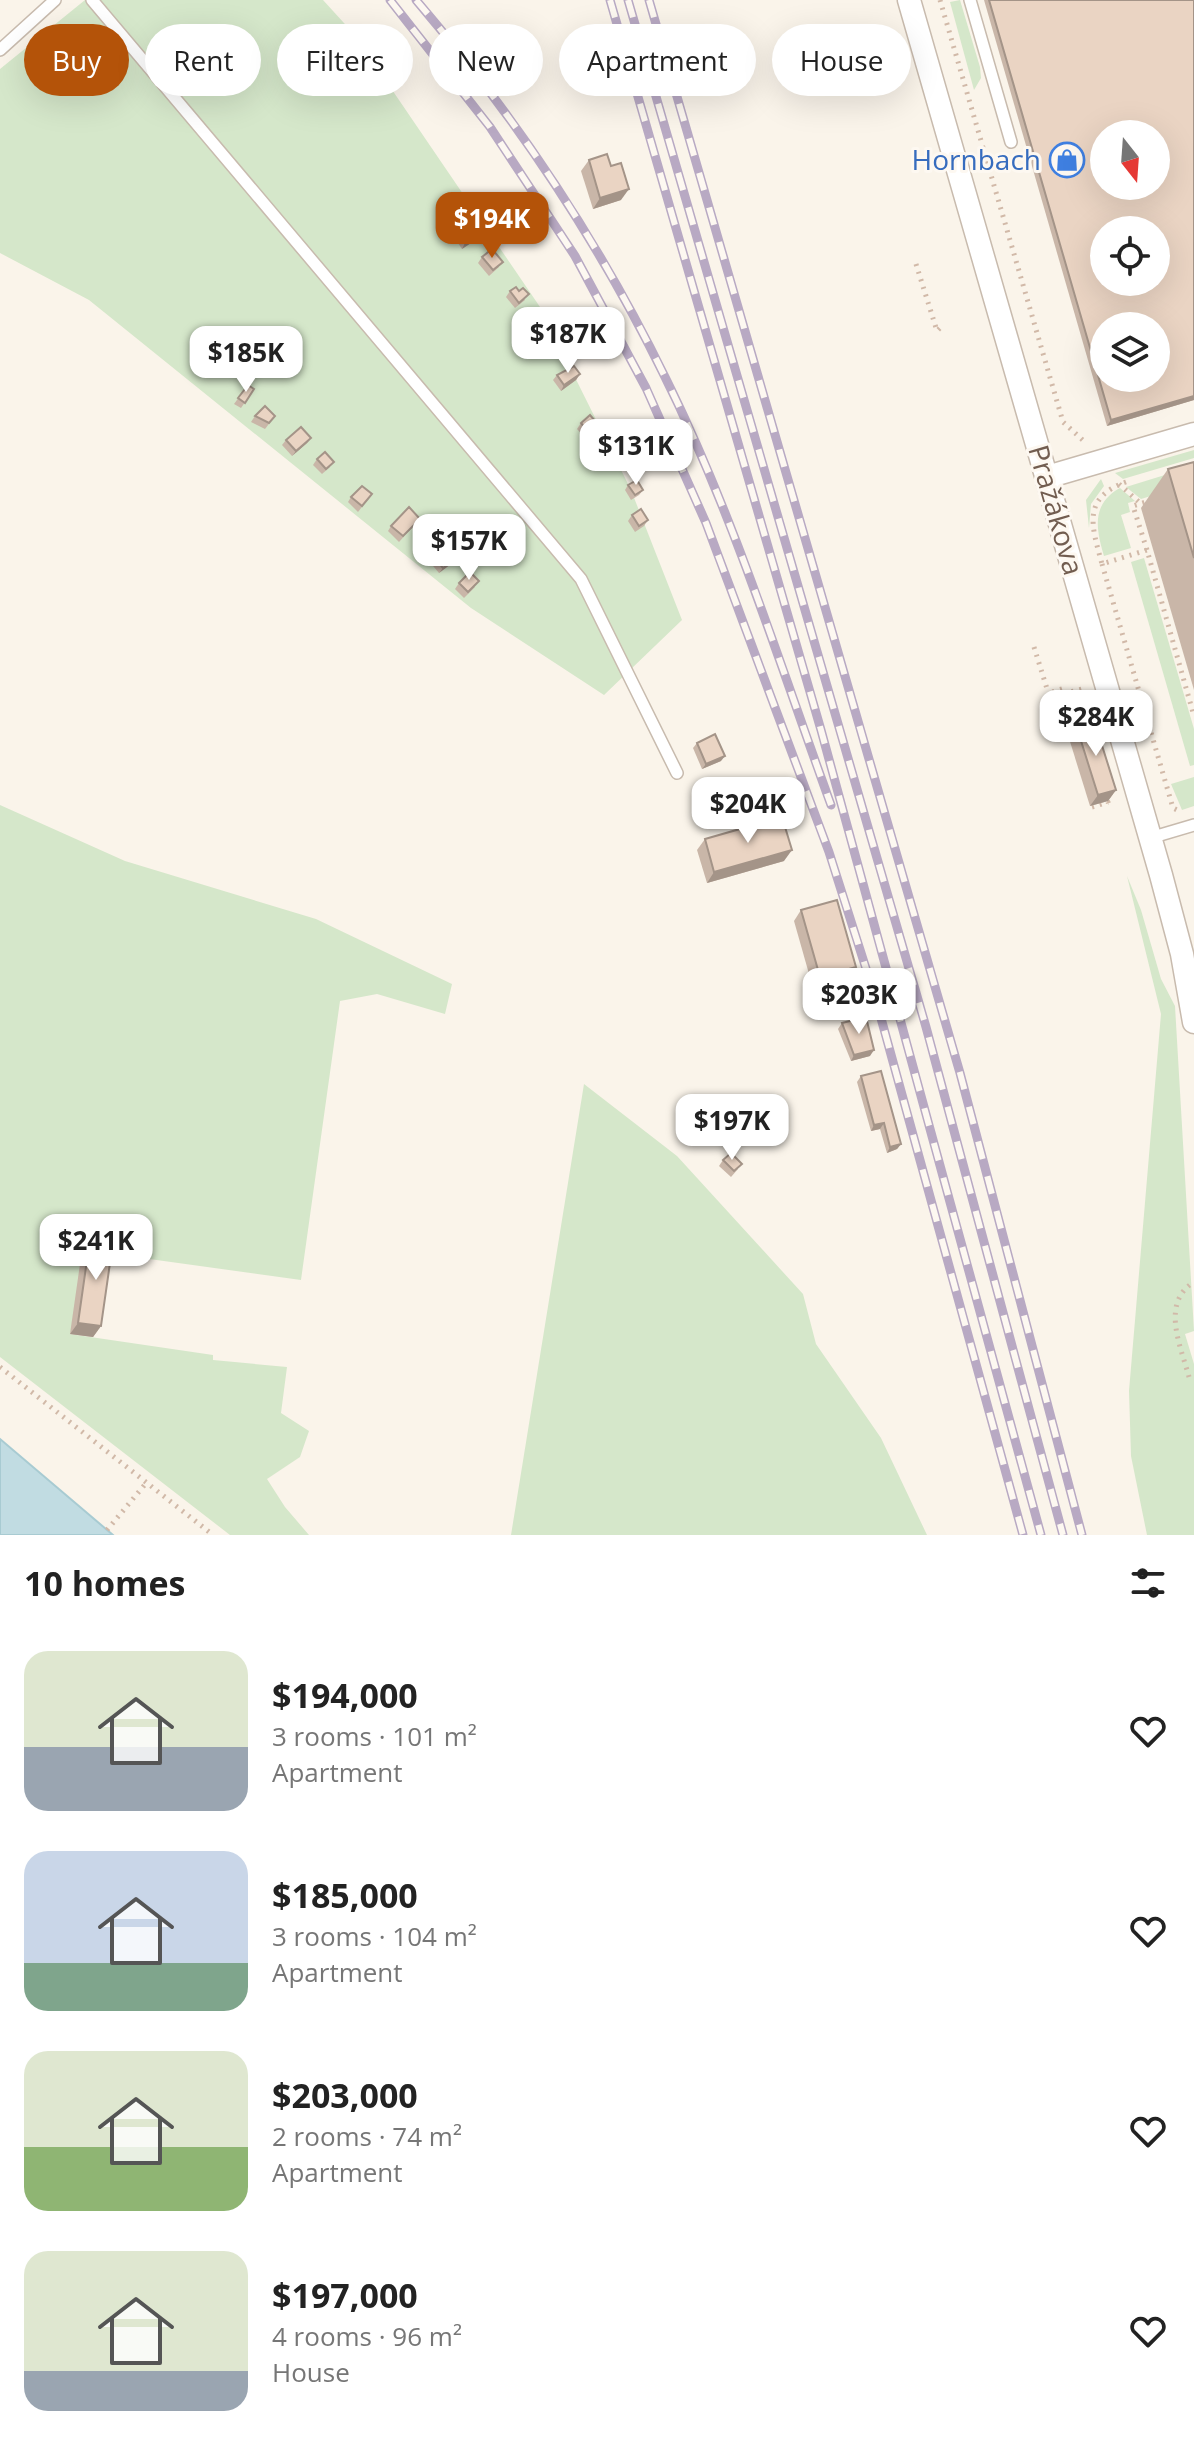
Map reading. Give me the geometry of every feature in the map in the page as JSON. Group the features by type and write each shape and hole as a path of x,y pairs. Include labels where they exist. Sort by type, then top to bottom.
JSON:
{"street":[{"name":"Pražákova","path":"909,0 1150,838 1182,954 1194,1022"},
{"path":"1047,477 1194,434"}],"lane":[{"path":"0,50 55,0"},
{"path":"92,0 581,579 677,773"},
{"path":"970,0 1011,142"},
{"path":"1150,838 1194,825"}],"path":[{"path":"950,0 941,1 1063,422 1087,444 1095,446 1099,462"},
{"path":"916,264 937,331 941,330 937,317"},
{"path":"1138,478 1119,484 1099,498 1092,528 1173,808 1183,813"},
{"path":"1119,484 1141,503"},
{"path":"1154,499 1133,506 1194,716"},
{"path":"1102,564 1147,550"},
{"path":"1034,647 1053,708 1056,707 1052,692 1065,688 1066,693 1076,690"},
{"path":"1092,807 1108,802 1110,808"},
{"path":"1189,1377 1174,1321 1183,1291 1194,1282"},
{"path":"0,1367 213,1535"},
{"path":"107,1530 147,1482"}],"green space":[{"path":"85,0 323,0 345,24 277,24 277,96 396,96 540,307 631,490 682,620 604,695 471,608 89,300 0,253 0,69 24,50 24,96 129,96 129,24 55,24"},
{"path":"960,0 980,67 981,78 974,90 950,2"},
{"path":"1194,450 1194,458 1123,479 1115,473"},
{"path":"1194,466 1194,483 1141,499 1126,487"},
{"path":"1101,479 1104,486 1091,504 1089,528 1086,500"},
{"path":"1120,488 1135,501 1128,503 1130,512 1121,515 1131,548 1104,556 1098,527 1100,509"},
{"path":"1144,558 1194,729 1194,765 1190,766 1131,562"},
{"path":"1194,777 1194,806 1182,810 1171,784"},
{"path":"0,805 125,861 316,919 452,984 445,1014 377,994 340,1001 301,1280 106,1253 70,1334 213,1355 213,1360 287,1367 281,1413 309,1431 300,1457 267,1479 309,1535 230,1535 0,1357"},
{"path":"1127,876 1141,910 1161,979 1175,1006 1194,1331 1185,1334 1194,1364 1194,1535 1147,1535 1131,1456 1129,1391 1161,1014"},
{"path":"584,1084 677,1156 803,1294 816,1344 881,1438 927,1535 511,1535"}],"water":[{"path":"0,1439 113,1535 0,1535"}],"building":[{"name":"Hornbach","path":"989,0 1194,0 1194,396 1111,420 1103,392 1170,392 1170,312 1090,312 1090,348"},
{"path":"607,154 611,166 621,163 629,189 600,198 589,160"},
{"path":"474,230 478,236 465,243 460,235"},
{"path":"492,249 503,262 493,270 482,257"},
{"path":"516,287 519,291 523,288 529,294 519,303 510,291"},
{"path":"549,324 555,332 538,345 530,335"},
{"path":"574,366 580,374 564,385 557,375"},
{"path":"248,385 254,389 245,403 238,398"},
{"path":"265,406 275,416 269,423 255,416"},
{"path":"590,415 600,427 591,435 581,423"},
{"path":"301,427 311,438 296,451 286,440"},
{"path":"325,452 334,462 326,469 317,459"},
{"path":"1194,462 1194,558 1168,469"},
{"path":"637,480 643,490 635,495 628,485"},
{"path":"362,486 372,494 362,506 351,497"},
{"path":"409,507 420,519 403,536 391,526"},
{"path":"641,509 648,520 639,526 632,515"},
{"path":"453,539 463,552 443,568 432,554"},
{"path":"470,572 479,581 468,592 459,583"},
{"path":"1087,707 1091,721 1076,725 1072,730 1067,713"},
{"path":"1094,720 1116,790 1098,795 1076,725"},
{"path":"715,734 725,756 706,764 697,743"},
{"path":"782,817 792,850 714,872 705,839"},
{"path":"837,900 856,967 820,977 801,910"},
{"path":"866,1017 874,1050 854,1055 842,1023"},
{"path":"881,1071 901,1144 890,1147 884,1123 874,1125 861,1076"},
{"path":"731,1153 742,1164 734,1171 723,1160"},
{"path":"90,1239 113,1242 101,1326 78,1323"}],"railway":[{"path":"390,0 490,127 575,256 646,388 706,523 829,852 876,1000 1023,1535"},
{"path":"416,0 521,134 583,228 639,326 690,429 712,482 754,589 831,805"},
{"path":"610,0 821,730 1041,1535"},
{"path":"628,0 926,1027 1063,1535"},
{"path":"649,0 960,1073 1082,1535"}],"place":[{"name":"Hornbach","path":"1067,160"}]}
